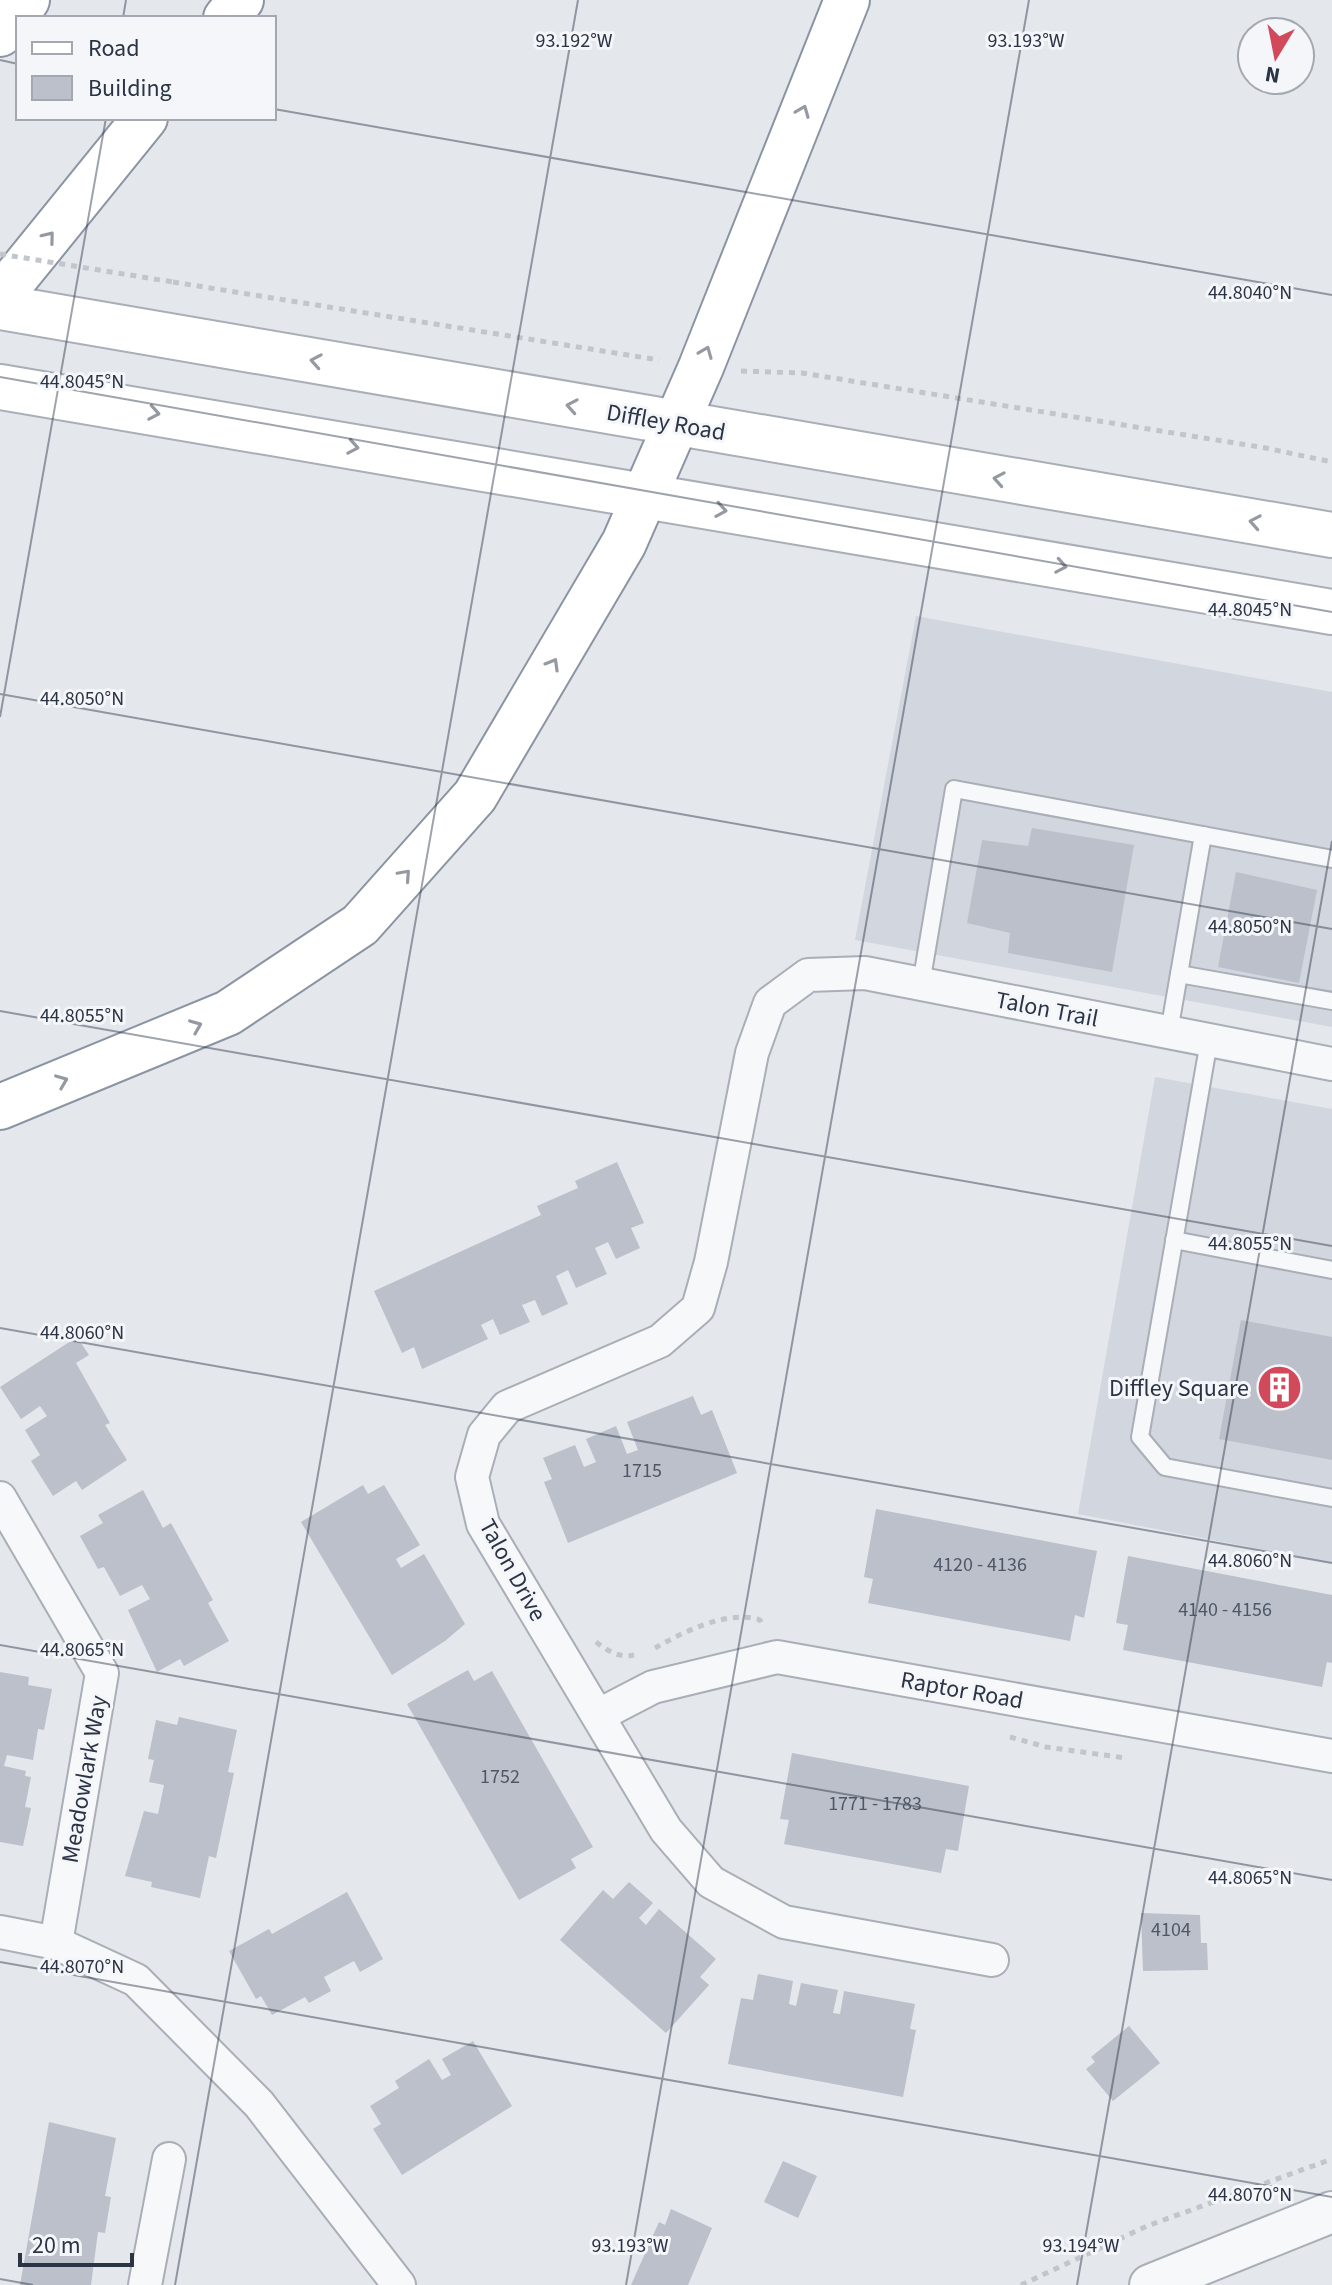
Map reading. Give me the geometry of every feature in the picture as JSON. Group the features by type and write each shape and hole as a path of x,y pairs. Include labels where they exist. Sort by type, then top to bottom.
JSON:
{"main road":[{"path":"0,34 27,0"},
{"path":"228,16 241,0"},
{"path":"0,1107 228,1013 360,925 475,796 624,543 701,367 847,0"},
{"path":"0,297 143,120"},
{"name":"Diffley Road","path":"0,307 1332,535"},
{"path":"0,387 1332,612"}],"street":[{"name":"Talon Trail","path":"770,1003 808,975 865,973 1332,1064"},
{"name":"Talon Drive","path":"770,1003 752,1053 711,1262 698,1308 660,1341 507,1407 484,1435 472,1477 483,1524 666,1830 711,1882 784,1922 992,1960"},
{"name":"Meadowlark Way","path":"0,1498 102,1673 56,1943"},
{"name":"Raptor Road","path":"599,1715 653,1687 777,1657 1332,1756"},
{"path":"0,1932 56,1943 136,1980 259,2104 399,2285"},
{"path":"145,2285 169,2159"},
{"path":"1150,2285 1332,2212"}],"lane":[{"path":"921,984 954,789 1332,859"},
{"path":"1169,1032 1203,835"},
{"path":"1179,974 1332,1001"},
{"path":"1209,1041 1140,1437 1165,1467 1332,1498"},
{"path":"1174,1240 1332,1270"}],"path":[{"path":"0,254 701,367 757,373 802,373 1266,448 1332,462"},
{"path":"1021,2285 1147,2226 1332,2159"}],"shaded area":[{"path":"916,616 1332,692 1332,1027 855,940"},
{"path":"1155,1077 1332,1109 1332,1563 1078,1514"}],"building":[{"path":"1032,828 1134,845 1112,972 1008,953 1010,933 967,923 982,840 1028,846"},
{"path":"1236,872 1317,890 1299,983 1218,967"},
{"path":"617,1162 644,1223 631,1228 640,1248 616,1259 608,1242 595,1248 607,1274 576,1288 568,1270 556,1276 568,1304 542,1316 535,1300 522,1305 530,1322 500,1335 493,1319 481,1325 488,1339 422,1369 414,1347 402,1353 374,1291 541,1215 537,1206 578,1188 575,1181"},
{"name":"Diffley Square","path":"1241,1320 1332,1337 1332,1460 1219,1439"},
{"path":"77,1337 89,1355 76,1363 110,1423 105,1425 127,1460 82,1490 76,1481 53,1496 31,1461 40,1455 25,1430 47,1416 40,1406 21,1419 0,1387"},
{"path":"693,1396 701,1415 712,1410 737,1473 568,1543 544,1482 552,1479 543,1458 575,1445 584,1467 596,1462 586,1439 616,1426 627,1454 638,1450 627,1422"},
{"path":"363,1485 368,1494 384,1485 420,1545 396,1559 401,1568 424,1554 465,1624 445,1641 392,1675 301,1522"},
{"path":"143,1490 163,1528 171,1523 213,1600 208,1603 229,1641 184,1666 180,1659 157,1672 128,1610 150,1599 142,1585 120,1596 104,1567 98,1569 80,1536 103,1523 98,1515"},
{"path":"876,1509 1097,1551 1084,1618 1075,1615 1070,1641 868,1603 873,1579 864,1577"},
{"path":"1128,1556 1332,1595 1332,1663 1327,1662 1322,1687 1123,1650 1128,1625 1116,1623"},
{"path":"468,1670 474,1681 492,1671 593,1847 571,1859 576,1868 519,1900 407,1704"},
{"path":"0,1672 29,1677 28,1685 52,1689 44,1730 38,1729 33,1760 7,1755 4,1766 26,1771 25,1776 31,1777 25,1807 31,1808 23,1846 0,1842"},
{"path":"179,1717 237,1730 228,1772 234,1773 216,1858 209,1856 200,1898 151,1887 152,1882 125,1876 144,1811 158,1814 164,1785 149,1782 154,1760 148,1759 156,1720 177,1725"},
{"path":"792,1753 969,1786 958,1851 946,1849 941,1873 784,1844 789,1820 780,1819"},
{"path":"629,1882 653,1903 639,1918 646,1925 659,1909 716,1959 700,1977 709,1985 666,2033 560,1940 603,1890 613,1899"},
{"path":"347,1892 383,1959 360,1972 354,1961 324,1977 331,1991 309,2003 305,1997 272,2015 261,1996 256,1999 229,1951 269,1929 272,1934"},
{"path":"1141,1913 1200,1915 1201,1943 1207,1943 1208,1970 1143,1971"},
{"path":"758,1974 793,1981 789,2004 796,2006 801,1983 838,1990 833,2013 840,2014 844,1991 915,2004 910,2029 916,2030 903,2097 728,2064 741,1998 753,2000"},
{"path":"1129,2026 1160,2063 1113,2101 1086,2069 1095,2062 1091,2057"},
{"path":"473,2041 512,2106 402,2175 373,2129 381,2124 370,2106 399,2088 395,2081 429,2059 442,2080 451,2075 442,2059"},
{"path":"49,2122 116,2138 105,2196 111,2197 105,2233 98,2232 91,2285 20,2285"},
{"path":"783,2161 817,2176 798,2218 764,2202"},
{"path":"671,2209 712,2228 688,2285 631,2285 659,2222 665,2225"}],"place":[{"name":"Diffley Square","path":"1280,1388"}]}
